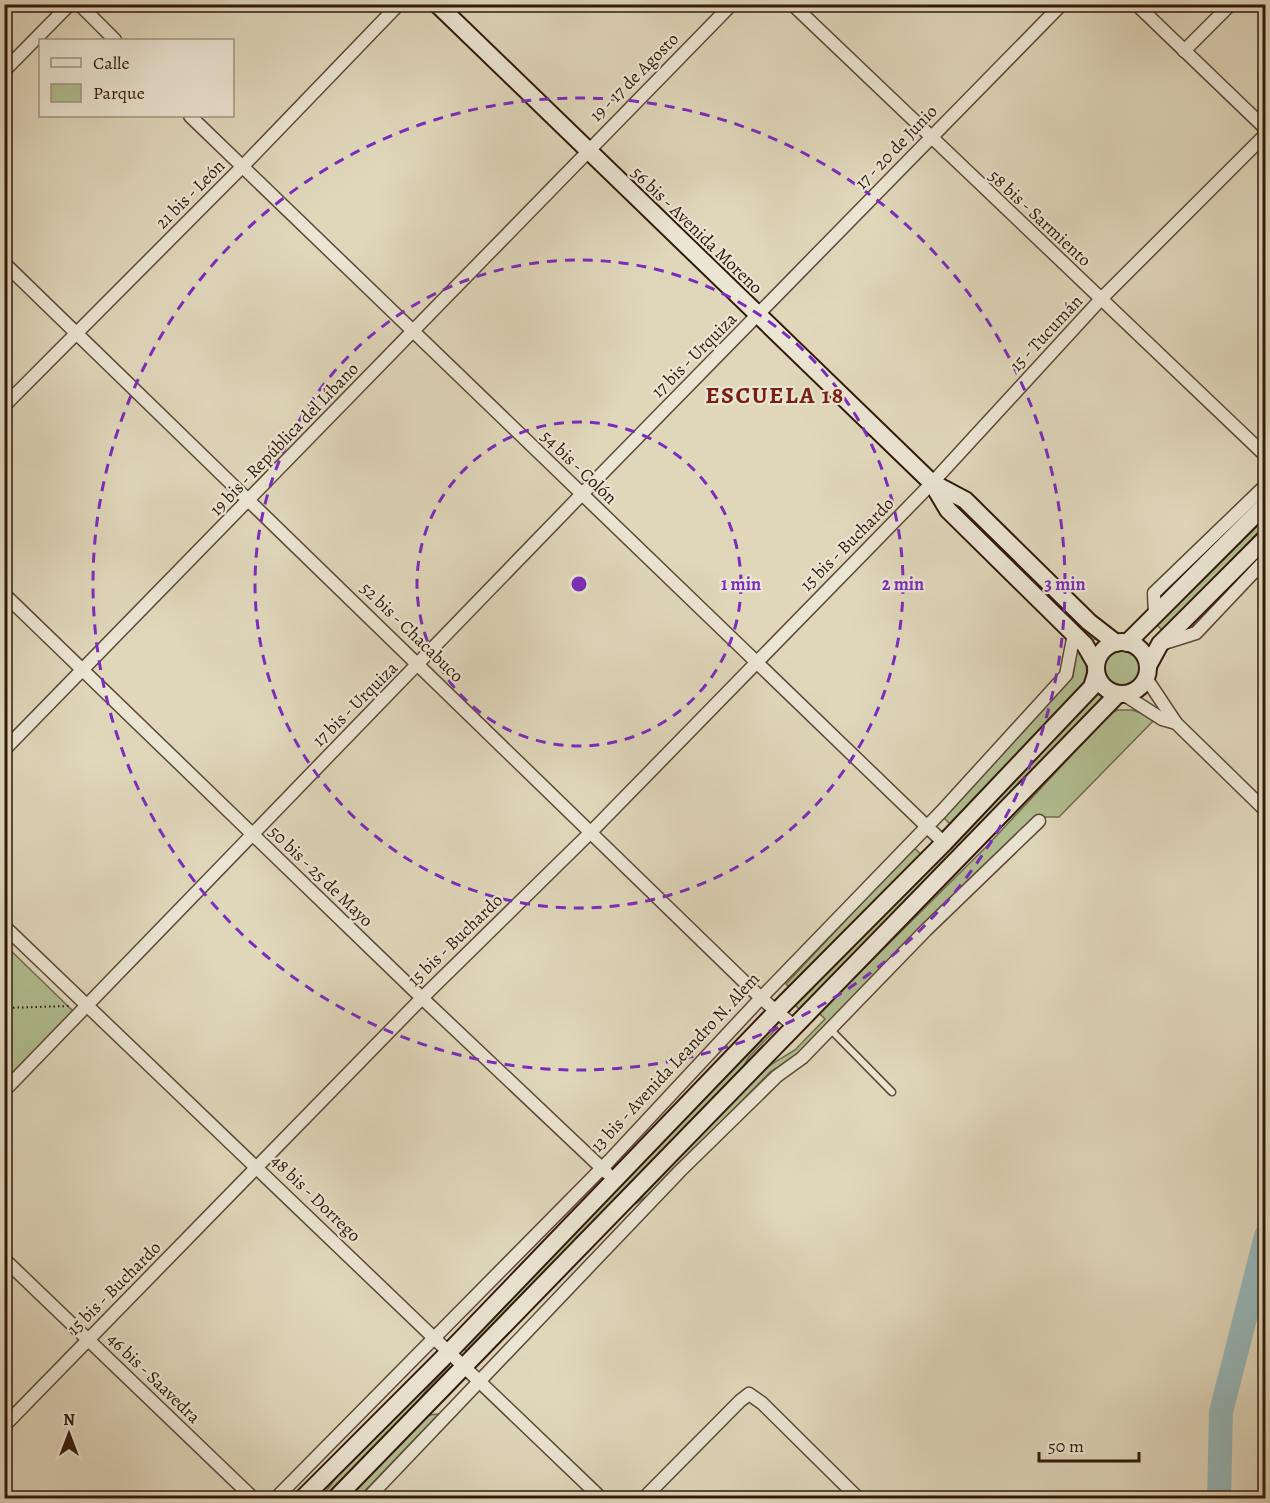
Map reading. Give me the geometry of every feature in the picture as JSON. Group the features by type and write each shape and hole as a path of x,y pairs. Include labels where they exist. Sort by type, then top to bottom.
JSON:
{"main road":[{"name":"56 bis - Avenida Moreno","path":"437,4 932,483 948,510 1085,645 1096,669"},
{"name":"56 bis - Avenida Moreno","path":"932,483 965,500 1089,622 1122,643"},
{"path":"1266,504 1155,616 1122,643 1104,650 1096,669 1106,689 1121,694 1134,692 1147,672 1160,644 1266,538"},
{"path":"1122,643 1141,651 1147,672"},
{"name":"13 bis - Avenida Leandro N. Alem","path":"303,1498 448,1353 777,1011 944,843 1092,687 1096,669"},
{"path":"336,1498 1121,694"}],"street":[{"path":"4,71 70,4"},
{"path":"79,4 114,39"},
{"name":"21 bis - León","path":"4,406 242,167 399,4"},
{"name":"19 - 17 de Agosto","path":"587,150 732,4"},
{"name":"58 bis - Sarmiento","path":"792,4 929,138 1266,456"},
{"name":"17 - 20 de Junio","path":"757,316 1062,4"},
{"path":"1136,4 1266,129"},
{"path":"1184,51 1231,4"},
{"name":"54 bis - Colón","path":"191,117 754,663 944,843"},
{"name":"15 - Tucumán","path":"932,483 1101,299 1266,134"},
{"name":"19 bis - República del Líbano","path":"4,750 250,501 587,150"},
{"name":"52 bis - Chacabuco","path":"4,263 592,831 761,998 795,1027"},
{"name":"17 bis - Urquiza","path":"4,1091 757,316"},
{"name":"15 bis - Buchardo","path":"4,1426 422,998 592,831 932,483"},
{"path":"1155,616 1154,593 1266,485"},
{"path":"1160,644 1196,633 1266,559"},
{"name":"50 bis - 25 de Mayo","path":"4,594 422,998 615,1180"},
{"name":"13 bis - Avenida Leandro N. Alem","path":"276,1498 602,1168 761,998 927,826 1066,675 1074,634"},
{"path":"1147,672 1176,723 1266,811"},
{"path":"1121,694 1162,719 1176,723"},
{"path":"368,1498 680,1171 777,1076 802,1058 926,930 1039,821"},
{"name":"48 bis - Dorrego","path":"4,926 600,1498"},
{"name":"46 bis - Saavedra","path":"4,1259 253,1498"},
{"path":"644,1498 749,1394 762,1403 858,1498"}],"lane":[{"path":"830,1029 892,1092"}],"path":[{"path":"4,1008 87,1006"}],"green space":[{"path":"958,502 1079,625 1096,638 1090,643 1080,628 955,505"},
{"path":"1265,515 1265,525 1163,631 1157,625"},
{"path":"1077,650 1086,667 1083,685 953,827 944,818 1073,677"},
{"path":"1122,651 1134,657 1140,669 1134,681 1122,687 1110,681 1104,669 1110,657"},
{"path":"1097,692 1103,698 801,1011 795,1005"},
{"path":"1117,710 1132,710 1156,718 1059,817 1037,817 796,1056 770,1072 652,1193 635,1204 748,1086 770,1065 795,1050 825,1019 819,1013 986,847 1110,714"},
{"path":"914,847 923,857 791,989 786,984"},
{"path":"4,944 73,1011 5,1081 4,1081"},
{"path":"772,1025 776,1029 749,1057 737,1077 468,1353 463,1348"},
{"path":"446,1363 449,1366 428,1388 408,1415 326,1498 321,1498 338,1475"},
{"path":"439,1414 358,1498 348,1498 429,1415"}],"waterway":[{"path":"1219,1498 1221,1412 1266,1236"}],"district":[{"name":"ESCUELA 18","path":"775,395"}]}
